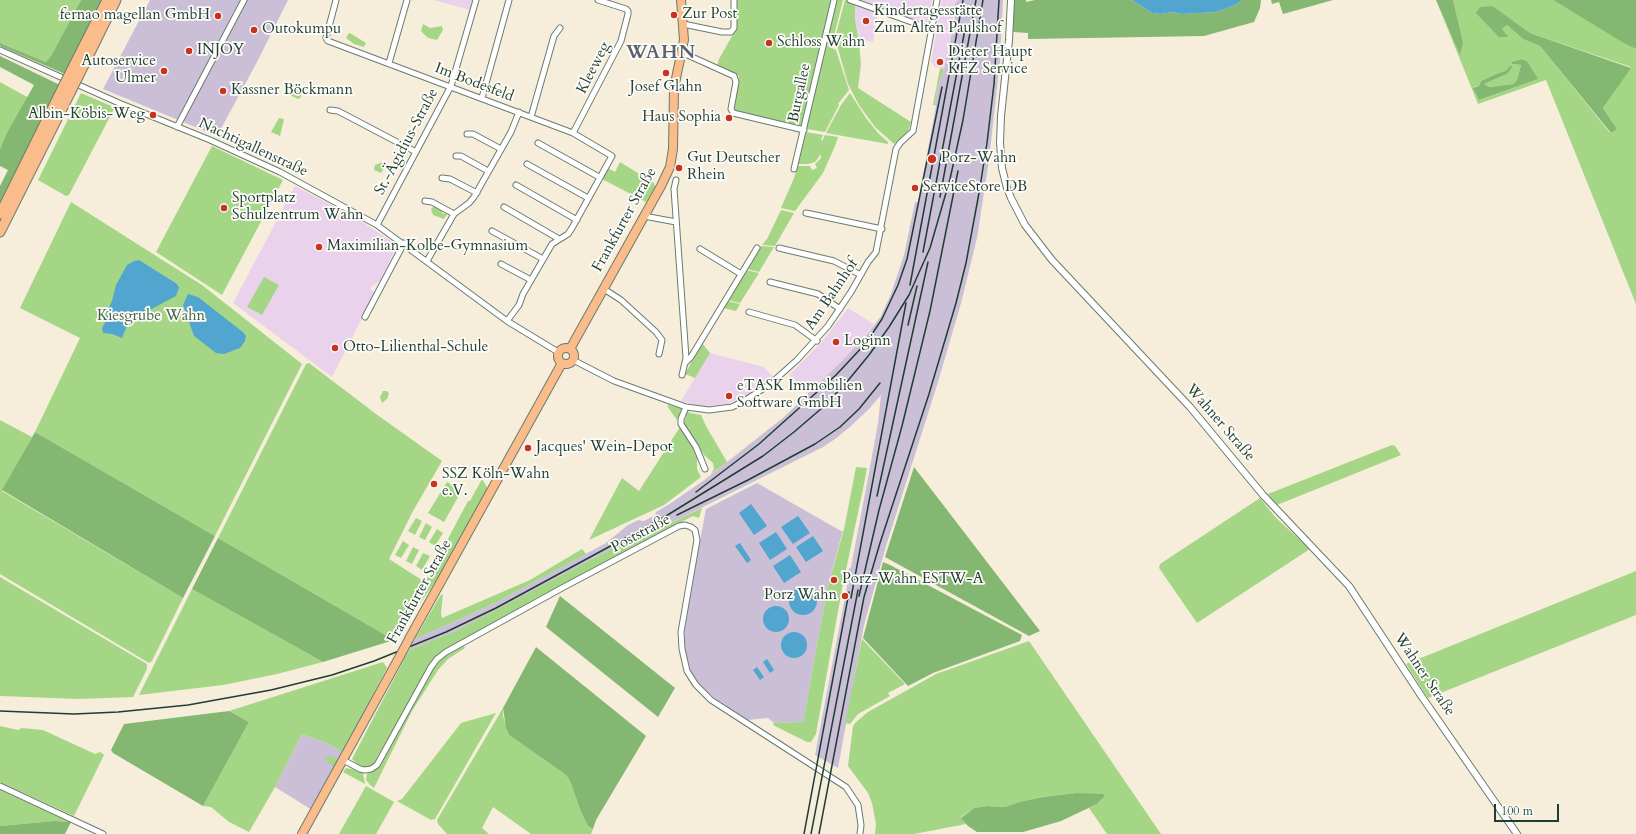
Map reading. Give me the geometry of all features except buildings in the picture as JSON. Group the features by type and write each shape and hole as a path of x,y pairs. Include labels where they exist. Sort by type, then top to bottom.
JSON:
{"highway":[{"path":"75,73 107,0"},
{"path":"0,232 75,73 116,0"},
{"path":"0,214 66,91"}],"main road":[{"name":"Frankfurter Straße","path":"570,349 667,174 672,160 674,95 684,40 681,0"},
{"path":"562,348 570,349 574,355 573,360 567,364 562,363 558,358 558,352 562,348"},
{"name":"Frankfurter Straße","path":"302,834 562,363"}],"street":[{"path":"177,127 244,0"},
{"name":"Im Bodesfeld","path":"336,0 326,38 332,43 451,86 573,133 612,156 600,177"},
{"path":"389,63 407,0"},
{"name":"St.-Ägidius-Straße","path":"377,225 451,86 476,0"},
{"path":"482,98 509,0"},
{"path":"598,0 615,3"},
{"path":"683,24 722,32 731,32 734,28 734,0"},
{"name":"Burgallee","path":"794,168 834,0"},
{"path":"850,0 931,30"},
{"name":"Am Bahnhof","path":"573,360 614,382 686,407 697,410 714,410 732,407 753,396 785,372 817,341 840,309 868,262 876,252 882,229 896,149 900,143 913,131 937,0"},
{"name":"Wahner Straße","path":"1011,0 1000,143 1002,168 1007,188 1025,225 1052,260 1190,407 1263,495 1349,586 1422,697 1517,834"},
{"name":"Kleeweg","path":"573,133 621,42 625,30 628,11 615,3"},
{"path":"531,117 554,36 560,28"},
{"name":"Nachtigallenstraße","path":"0,50 233,150 280,172 377,225 404,243 507,321 558,352"},
{"path":"682,52 734,76 736,82 731,109 733,113 804,130"},
{"path":"330,110 338,111 416,152"},
{"path":"427,261 454,214 469,203 477,193 511,132 519,112"},
{"path":"468,134 473,134 501,149"},
{"path":"507,321 519,305 531,280 552,244 568,234 600,177 538,143"},
{"path":"456,156 461,156 488,172"},
{"path":"527,164 588,198"},
{"path":"442,178 450,179 477,193"},
{"path":"676,180 674,189 686,362 682,375"},
{"path":"516,185 576,220"},
{"path":"425,201 432,202 454,214"},
{"path":"504,207 559,239"},
{"path":"806,213 882,229"},
{"path":"644,216 676,222"},
{"path":"492,231 543,259"},
{"path":"365,317 404,243"},
{"path":"686,362 691,357 757,248"},
{"path":"779,248 834,261 861,275"},
{"path":"700,249 741,274"},
{"path":"501,264 531,280"},
{"path":"770,282 818,294 840,309"},
{"path":"604,289 621,300 656,332 662,340 659,354"},
{"path":"749,312 795,325 817,341"},
{"path":"686,407 681,419 681,424 696,447 705,469"},
{"name":"Poststraße","path":"343,760 365,770 371,769 377,765 431,667 437,659 446,652 562,588 679,526 685,525 695,530 697,540 681,632 682,649 687,671 696,685 711,700 846,787 858,805 861,825 860,834"},
{"path":"0,786 102,834"}],"shaded area":[{"path":"150,0 288,0 257,62 217,136 103,89"},
{"path":"434,0 473,0 470,10"},
{"path":"856,0 932,0 928,26"},
{"path":"942,0 957,0 944,69 935,67 931,62"},
{"path":"958,0 1003,0 1000,61 989,160 977,238 961,303 938,382 886,546 864,625 838,768 815,755 849,569 851,567 868,478 878,423 881,395 851,426 823,447 655,531 617,546 456,631 409,650 415,639 491,605 606,543 628,525 638,520 644,521 655,515 656,512 703,481 784,417 842,361 869,332 881,316 891,294 904,255 915,202 918,202 936,106 937,89 944,69 955,17 955,4"},
{"name":"Kindertagesstätte Zum Alten Paulshof","path":"855,4 878,13 873,42 859,39 855,19"},
{"path":"295,186 358,219 397,245 380,281 370,289 375,293 332,377 233,303"},
{"path":"848,308 874,324 857,346 808,394 789,375 821,343"},
{"path":"710,353 764,367 773,377 749,395 726,404 699,406 681,401"},
{"path":"757,483 841,531 843,530 827,590 803,722 774,723 768,718 748,720 703,688 691,672 684,647 685,619 706,509"},
{"path":"302,734 326,743 343,752 312,810 275,787"}],"green space":[{"path":"0,0 81,0 51,56 46,62 0,43"},
{"path":"81,0 102,0 65,74 0,46 0,43 46,62 51,56"},
{"path":"736,0 831,0 802,126 735,111 733,109 739,76 717,66 719,59 736,29"},
{"path":"837,0 843,0 834,36 835,45 833,47 826,44"},
{"path":"845,0 855,4 855,19 861,64 858,88 911,122 908,131 894,144 875,127 859,105 848,84 835,38"},
{"path":"1014,0 1026,0 1026,2 1035,0 1132,0 1152,13 1161,14 1172,12 1182,14 1216,12 1235,5 1242,0 1261,0 1260,8 1254,22 1204,36 1028,39 1028,33 1013,32"},
{"path":"1271,0 1333,0 1283,14 1279,2 1272,4"},
{"path":"1436,0 1460,54 1459,28 1453,0 1553,0 1636,49 1636,304 1546,80 1478,104","holes":["1493,6 1530,33 1631,67 1603,108 1617,129 1610,133 1540,46 1523,39 1507,25 1502,29","1522,59 1527,61 1537,79 1479,100 1474,87 1479,86 1481,81 1505,71 1511,65 1507,74 1484,84 1489,87 1513,84 1517,80 1521,65 1512,64 1511,62"]},
{"path":"1436,0 1453,0 1463,43 1460,55"},
{"path":"1553,0 1636,0 1636,49 1624,43"},
{"path":"1493,6 1530,33 1631,68 1603,108 1617,129 1611,133 1540,46 1523,39 1507,25 1502,29 1508,37 1499,37 1476,13 1480,7"},
{"path":"423,24 430,28 442,26 443,30 437,40 428,38 421,31"},
{"path":"350,33 366,43 364,47 354,44 346,38"},
{"path":"826,45 836,50 849,90 838,104 839,105 825,132 807,129 806,125"},
{"path":"0,56 60,85 0,203 0,186 8,170 0,166 0,150 7,133 34,85 0,67"},
{"path":"1522,59 1527,61 1538,79 1479,100 1473,88 1479,86 1481,81 1505,71 1511,65 1512,67 1507,74 1484,84 1489,87 1513,84 1517,80 1521,65 1512,64 1511,62"},
{"path":"940,68 944,69 937,89 935,105 933,105"},
{"path":"0,82 29,98 0,153"},
{"path":"293,85 303,91 298,99 288,94"},
{"path":"81,93 111,106 114,109 69,195 66,196 38,180"},
{"path":"850,93 866,118 878,133 888,142 888,144 826,133 841,105"},
{"path":"279,118 284,119 280,136 271,132"},
{"path":"806,132 823,135 822,141 825,135 838,137 823,173 795,211 781,208 798,166 810,166 812,170 817,168 815,164 821,158 821,154 815,162 798,164"},
{"name":"Sportplatz Schulzentrum Wahn","path":"212,146 283,180 222,295 156,252"},
{"path":"383,162 385,166 381,173 374,170 375,165"},
{"path":"620,162 654,183 655,187 646,202 602,179 608,168 615,172"},
{"name":"Kiesgrube Wahn","path":"71,202 202,285 302,364 215,536 35,432 80,338 20,308"},
{"path":"434,206 441,210 443,214 447,214 444,219 433,215 431,209"},
{"path":"781,210 794,213 775,246 762,245 767,239"},
{"path":"761,246 774,247 759,272 747,269"},
{"path":"746,270 759,273 740,303 728,300"},
{"path":"264,277 279,285 262,315 247,307"},
{"path":"728,301 740,304 736,311 723,308"},
{"path":"702,343 710,353 695,378 685,374"},
{"path":"309,363 376,414 442,461 413,511 389,559 425,582 468,501 470,501 482,479 488,489 445,568 394,640 218,538 306,364"},
{"path":"383,391 387,391 389,394 387,399 382,403 380,397"},
{"path":"669,405 682,409 677,420 667,406"},
{"path":"687,411 701,415 727,462 711,474 714,469 713,463 704,455 684,424"},
{"path":"0,420 32,437 2,491 183,598 152,661 149,663 0,574"},
{"path":"680,427 697,455 697,469 701,477 664,505 589,540 622,478 639,491"},
{"path":"35,432 215,536 183,598 2,490"},
{"path":"1392,445 1395,446 1401,455 1277,505 1268,494"},
{"path":"856,467 867,468 842,589 816,734 811,742 807,742 773,725 774,723 803,722 827,590 844,529"},
{"path":"914,467 1040,631 1029,636 885,557"},
{"path":"447,482 462,490 444,522 428,513"},
{"path":"1260,498 1276,518 1310,549 1197,623 1159,568 1160,564"},
{"path":"702,508 699,518 693,516 685,520 535,599 474,636 452,646 436,656 374,763 368,767 363,767 352,759 409,650 456,631 617,546 655,531"},
{"path":"416,518 422,521 415,535 408,531"},
{"path":"426,523 432,527 425,540 419,537"},
{"path":"437,529 443,533 435,546 429,542"},
{"path":"218,538 394,640 323,662 192,589"},
{"path":"403,541 409,545 401,558 395,555"},
{"path":"413,547 419,550 412,564 406,561"},
{"path":"582,549 586,554 491,605 415,639 440,596 443,594 441,613 442,618 530,580"},
{"path":"423,553 430,556 422,570 416,566"},
{"path":"883,562 1022,635 1020,641 933,673 908,686 863,638"},
{"path":"1636,571 1636,615 1428,698 1406,664"},
{"path":"0,577 147,664 147,669 133,697 78,699 0,696"},
{"path":"192,589 323,662 277,674 223,685 139,695"},
{"path":"560,596 675,688 658,717 546,627"},
{"path":"862,639 905,684 888,693 890,696 858,714 850,724 845,723"},
{"path":"1029,641 1161,834 1107,834 1089,808 1097,804 1105,796 1076,793 1043,797 1019,802 1005,807 987,806 974,808 961,817 966,824 914,834 875,834 876,824 872,803 868,793 848,766 853,726 856,722 868,712 936,674"},
{"path":"464,646 465,648 448,659 438,670 412,711 374,788 366,780 367,774 380,766 434,668 444,656"},
{"path":"536,647 646,736 596,820 593,829 588,826 581,812 570,781 566,775 509,735 506,728 503,708"},
{"path":"383,662 387,668 343,752 326,743 302,734 275,787 249,832 229,822 211,807 203,806 249,722 229,711"},
{"path":"503,708 503,716 509,735 566,775 570,781 581,812 588,826 593,829 591,834 531,834 493,807 482,828 489,834 447,834 438,824 437,820"},
{"path":"229,711 249,722 203,806 113,753 111,750 124,724"},
{"path":"496,713 435,819 431,820 397,801 402,799 461,723"},
{"path":"0,726 18,730 22,728 43,730 95,754 100,752 104,755 74,816 0,782"},
{"path":"332,756 337,760 334,767 324,759"},
{"path":"346,768 363,773 365,784 343,772"},
{"path":"366,786 394,802 376,834 339,834"},
{"path":"0,789 71,822 54,821 0,826"},
{"path":"1076,793 1103,794 1105,796 1097,804 1061,821 1023,832 977,832 968,826 961,818 974,808 987,806 1005,807 1019,802 1043,797"},
{"path":"54,821 71,822 65,834 0,834 0,826"}],"water":[{"path":"1132,0 1242,0 1235,5 1216,12 1182,14 1172,12 1161,14 1152,13"},
{"path":"139,260 177,284 179,288 176,296 129,321 122,338 112,334 103,333 102,328 106,321 107,311 112,301 116,285 127,265"},
{"path":"188,294 198,297 244,333 246,336 245,341 240,348 224,354 216,353 194,336 183,305"},
{"path":"751,504 767,526 754,535 739,513"},
{"path":"798,516 810,533 793,544 781,527"},
{"path":"776,532 787,549 770,560 759,543"},
{"path":"813,536 823,551 806,562 796,547"},
{"path":"740,543 751,560 747,563 735,546"},
{"path":"790,555 801,572 784,583 773,566"},
{"path":"803,587 813,591 817,601 813,611 803,615 793,611 789,601 793,591"},
{"path":"776,606 785,610 789,619 785,628 776,632 767,628 763,619 767,610"},
{"path":"794,632 803,636 807,645 803,654 794,658 785,654 781,645 785,636"},
{"path":"767,659 774,670 770,673 763,662"},
{"path":"757,667 764,677 760,680 753,670"}],"railway":[{"path":"910,285 963,0"},
{"path":"940,197 976,0"},
{"path":"0,711 74,714 118,712 188,705 271,690 332,675 374,661 446,632 496,608 666,516 763,456 822,408 846,383 869,355 909,295 930,248 950,179 963,120 983,0"},
{"path":"819,834 864,597 880,543 929,394 956,303 966,263 987,143 994,84 999,0"},
{"path":"923,252 966,24"},
{"path":"696,492 759,444 836,375 866,343 882,319 898,285 907,259 942,87"},
{"path":"859,596 879,510 902,426 930,311 958,171"},
{"path":"877,496 928,262"},
{"path":"908,325 917,286"},
{"path":"851,598 906,303"},
{"path":"677,515 748,480 815,444 840,427 859,409 880,383"},
{"path":"811,834 858,590"},
{"path":"804,834 849,592"}],"place":[{"name":"Zur Post","path":"674,15"},
{"name":"fernao magellan GmbH","path":"218,16"},
{"name":"Kindertagesstätte Zum Alten Paulshof","path":"866,21"},
{"name":"Outokumpu","path":"254,30"},
{"name":"Schloss Wahn","path":"769,43"},
{"name":"INJOY","path":"189,51"},
{"name":"Dieter Haupt KFZ Service","path":"940,62"},
{"name":"Autoservice Ulmer","path":"164,71"},
{"name":"Josef Glahn","path":"666,73"},
{"name":"Kassner Böckmann","path":"223,91"},
{"name":"Albin-Köbis-Weg","path":"153,115"},
{"name":"Haus Sophia","path":"729,118"},
{"name":"Porz-Wahn","path":"932,159"},
{"name":"Gut Deutscher Rhein","path":"679,168"},
{"name":"ServiceStore DB","path":"915,188"},
{"name":"Sportplatz Schulzentrum Wahn","path":"224,208"},
{"name":"Maximilian-Kolbe-Gymnasium","path":"319,247"},
{"name":"Loginn","path":"836,342"},
{"name":"Otto-Lilienthal-Schule","path":"335,348"},
{"name":"eTASK Immobilien Software GmbH","path":"729,396"},
{"name":"Jacques' Wein-Depot","path":"528,448"},
{"name":"SSZ Köln-Wahn e.V.","path":"434,484"},
{"name":"Porz-Wahn ESTW-A","path":"834,580"},
{"name":"Porz Wahn","path":"845,596"}],"district":[{"name":"WAHN","path":"661,54"}]}
